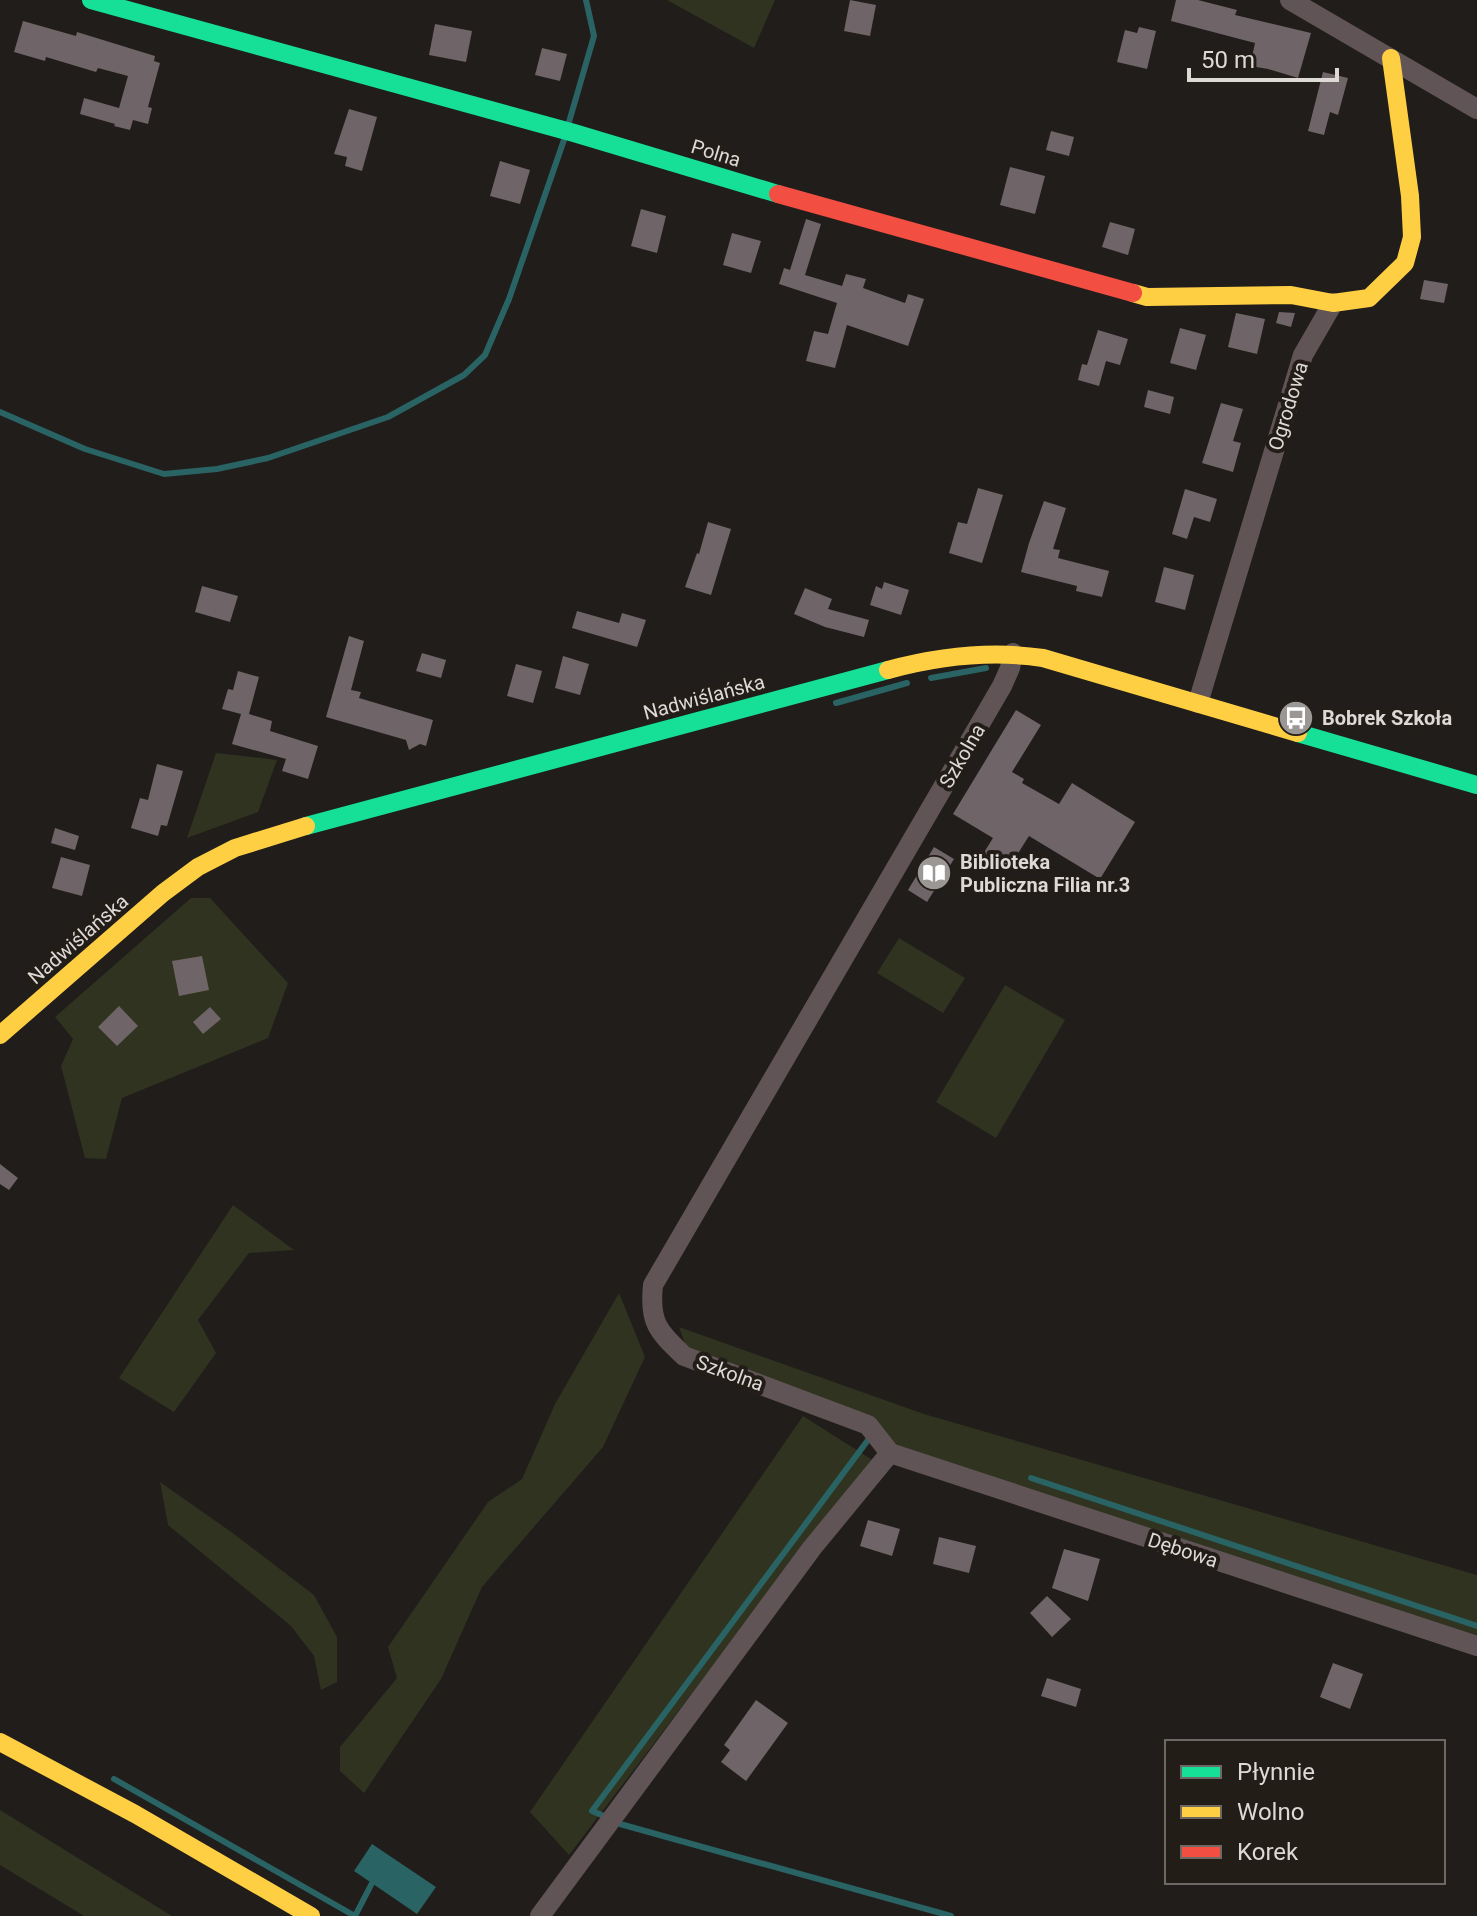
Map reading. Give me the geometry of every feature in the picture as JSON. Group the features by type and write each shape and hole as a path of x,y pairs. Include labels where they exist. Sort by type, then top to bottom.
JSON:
{"street":[{"name":"Polna","path":"91,0 566,131 1147,297 1291,295 1333,303"},
{"path":"1290,0 1314,6 1391,58 1477,109"},
{"path":"1333,303 1369,298 1405,263 1412,237 1410,196 1391,58"},
{"name":"Ogrodowa","path":"1198,703 1303,355 1333,303"},
{"name":"Nadwiślańska","path":"0,1035 163,893 218,855 251,842 916,662 965,653 1013,653 1057,662 1477,785"},
{"name":"Szkolna","path":"890,1453 868,1425 684,1356 667,1340 656,1323 651,1306 653,1285 1002,686 1013,653"},
{"path":"540,1916 812,1548 890,1453"},
{"name":"Dębowa","path":"890,1453 1477,1646"},
{"path":"0,1742 135,1814 311,1916"}],"green space":[{"path":"667,0 775,0 754,48"},
{"path":"216,753 277,760 258,812 187,838"},
{"path":"191,898 210,898 288,983 268,1038 122,1098 106,1159 85,1158 61,1066 73,1039 55,1017"},
{"path":"899,938 965,978 943,1013 877,973"},
{"path":"1005,985 1065,1020 996,1138 936,1102"},
{"path":"233,1205 294,1250 249,1253 198,1320 216,1353 174,1412 119,1378"},
{"path":"619,1293 645,1357 603,1447 482,1587 441,1679 364,1793 340,1771 340,1747 397,1678 388,1647 488,1502 522,1479 555,1404"},
{"path":"679,1327 924,1414 1477,1575 1477,1636 897,1449 687,1349"},
{"path":"803,1416 874,1461 806,1544 569,1855 530,1812"},
{"path":"160,1482 314,1595 337,1637 337,1682 321,1690 314,1656 291,1626 168,1525"},
{"path":"0,1810 172,1916 84,1916 0,1865"}],"water":[{"path":"372,1844 436,1887 417,1914 354,1871"}],"building":[{"path":"850,0 876,5 870,36 844,31"},
{"path":"1176,0 1198,0 1237,10 1235,15 1311,33 1298,78 1250,66 1255,43 1171,21"},
{"path":"23,21 76,36 77,32 155,56 154,61 160,63 148,107 152,108 148,124 133,120 130,130 80,114 84,98 119,108 128,76 98,68 96,72 46,57 45,61 14,52"},
{"path":"435,24 472,31 466,62 429,55"},
{"path":"1139,27 1156,31 1147,69 1117,62 1125,30 1137,33"},
{"path":"542,48 567,54 560,81 535,75"},
{"path":"1323,72 1348,78 1338,115 1330,112 1324,135 1308,131"},
{"path":"349,109 377,117 362,171 345,166 347,157 334,154"},
{"path":"1051,131 1074,137 1069,156 1046,150"},
{"path":"500,161 530,170 520,204 490,196"},
{"path":"1010,167 1045,176 1035,214 1000,205"},
{"path":"641,209 666,216 657,253 631,246"},
{"path":"806,219 821,224 805,275 842,286 846,274 866,279 863,288 905,303 908,294 924,299 908,346 847,325 835,368 806,361 814,331 828,334 837,303 779,284 784,268 790,270"},
{"path":"1110,222 1135,229 1128,255 1102,247"},
{"path":"732,233 761,241 751,273 723,265"},
{"path":"1424,280 1448,284 1444,303 1420,299"},
{"path":"1279,312 1295,313 1291,327 1276,323"},
{"path":"1236,313 1265,319 1257,354 1228,347"},
{"path":"1180,328 1206,335 1196,370 1170,363"},
{"path":"1098,330 1128,339 1120,365 1106,361 1099,386 1078,380 1082,364 1087,365"},
{"path":"1148,390 1174,397 1170,414 1144,407"},
{"path":"1221,403 1243,409 1233,441 1241,443 1233,472 1202,463"},
{"path":"978,488 1003,495 982,563 949,553 958,522 967,524"},
{"path":"1185,489 1217,499 1210,522 1194,517 1187,539 1172,534"},
{"path":"1044,501 1066,508 1053,549 1060,550 1058,558 1109,571 1102,597 1076,591 1077,586 1021,572"},
{"path":"708,522 731,529 711,595 685,587"},
{"path":"1164,567 1194,575 1185,610 1155,602"},
{"path":"884,582 909,590 901,615 870,605 876,586 882,589"},
{"path":"202,586 238,596 230,622 195,612"},
{"path":"805,588 832,599 828,609 869,620 864,637 825,627 794,614"},
{"path":"577,611 619,623 622,613 646,620 637,647 572,628"},
{"path":"349,636 364,641 351,690 361,692 359,698 433,720 426,746 420,744 409,750 406,740 326,717"},
{"path":"422,653 446,660 441,678 416,671"},
{"path":"563,656 589,664 580,695 555,688"},
{"path":"516,664 542,671 533,703 507,696"},
{"path":"238,671 259,677 249,714 272,721 270,731 318,746 308,779 282,771 286,759 232,744 241,714 222,709 228,689 233,690"},
{"path":"1016,710 1041,725 1012,772 1024,779 1022,783 1059,804 1072,783 1135,822 1100,879 1029,836 1008,869 983,854 993,838 953,814"},
{"path":"157,764 183,771 167,826 161,825 158,836 131,828 140,798 148,800"},
{"path":"55,828 79,836 75,850 51,843"},
{"path":"934,847 954,859 927,902 908,890"},
{"path":"61,857 90,865 82,896 52,888"},
{"path":"202,956 209,990 179,996 172,961"},
{"path":"119,1006 138,1026 117,1046 98,1027"},
{"path":"210,1007 221,1019 203,1034 193,1022"},
{"path":"0,1164 18,1178 9,1190 0,1184"},
{"path":"868,1520 900,1529 892,1556 860,1546"},
{"path":"939,1537 976,1546 969,1573 933,1564"},
{"path":"1064,1549 1100,1559 1088,1601 1052,1588"},
{"path":"1047,1596 1071,1619 1052,1637 1030,1613"},
{"path":"1333,1663 1363,1674 1350,1709 1320,1697"},
{"path":"1047,1678 1081,1689 1076,1707 1041,1696"},
{"path":"756,1700 788,1723 746,1781 721,1762 730,1750 724,1745"}],"waterway":[{"path":"569,122 594,36 586,0"},
{"path":"0,412 85,449 164,474 217,469 268,458 388,417 464,375 485,355 509,299 565,137"},
{"path":"931,678 986,668"},
{"path":"836,703 907,683"},
{"path":"604,1816 592,1811 868,1440"},
{"path":"1031,1478 1477,1626"},
{"path":"114,1779 355,1916 372,1883"},
{"path":"620,1824 951,1916"}],"traffic: fast":[{"path":"91,0 574,133 778,194"},
{"path":"306,826 888,670"},
{"path":"1298,733 1477,785"}],"traffic: slow":[{"path":"1133,293 1147,297 1291,295 1333,303 1369,298 1405,263 1412,237 1410,196 1391,58"},
{"path":"888,670 965,656 1043,658 1298,733"},
{"path":"0,1035 163,893 198,867 235,848 306,826"},
{"path":"0,1742 135,1814 311,1916"}],"traffic: jam":[{"path":"778,194 1133,293"}],"place":[{"name":"Bobrek Szkoła","path":"1296,718"},
{"name":"Biblioteka Publiczna Filia nr.3","path":"934,873"}]}
